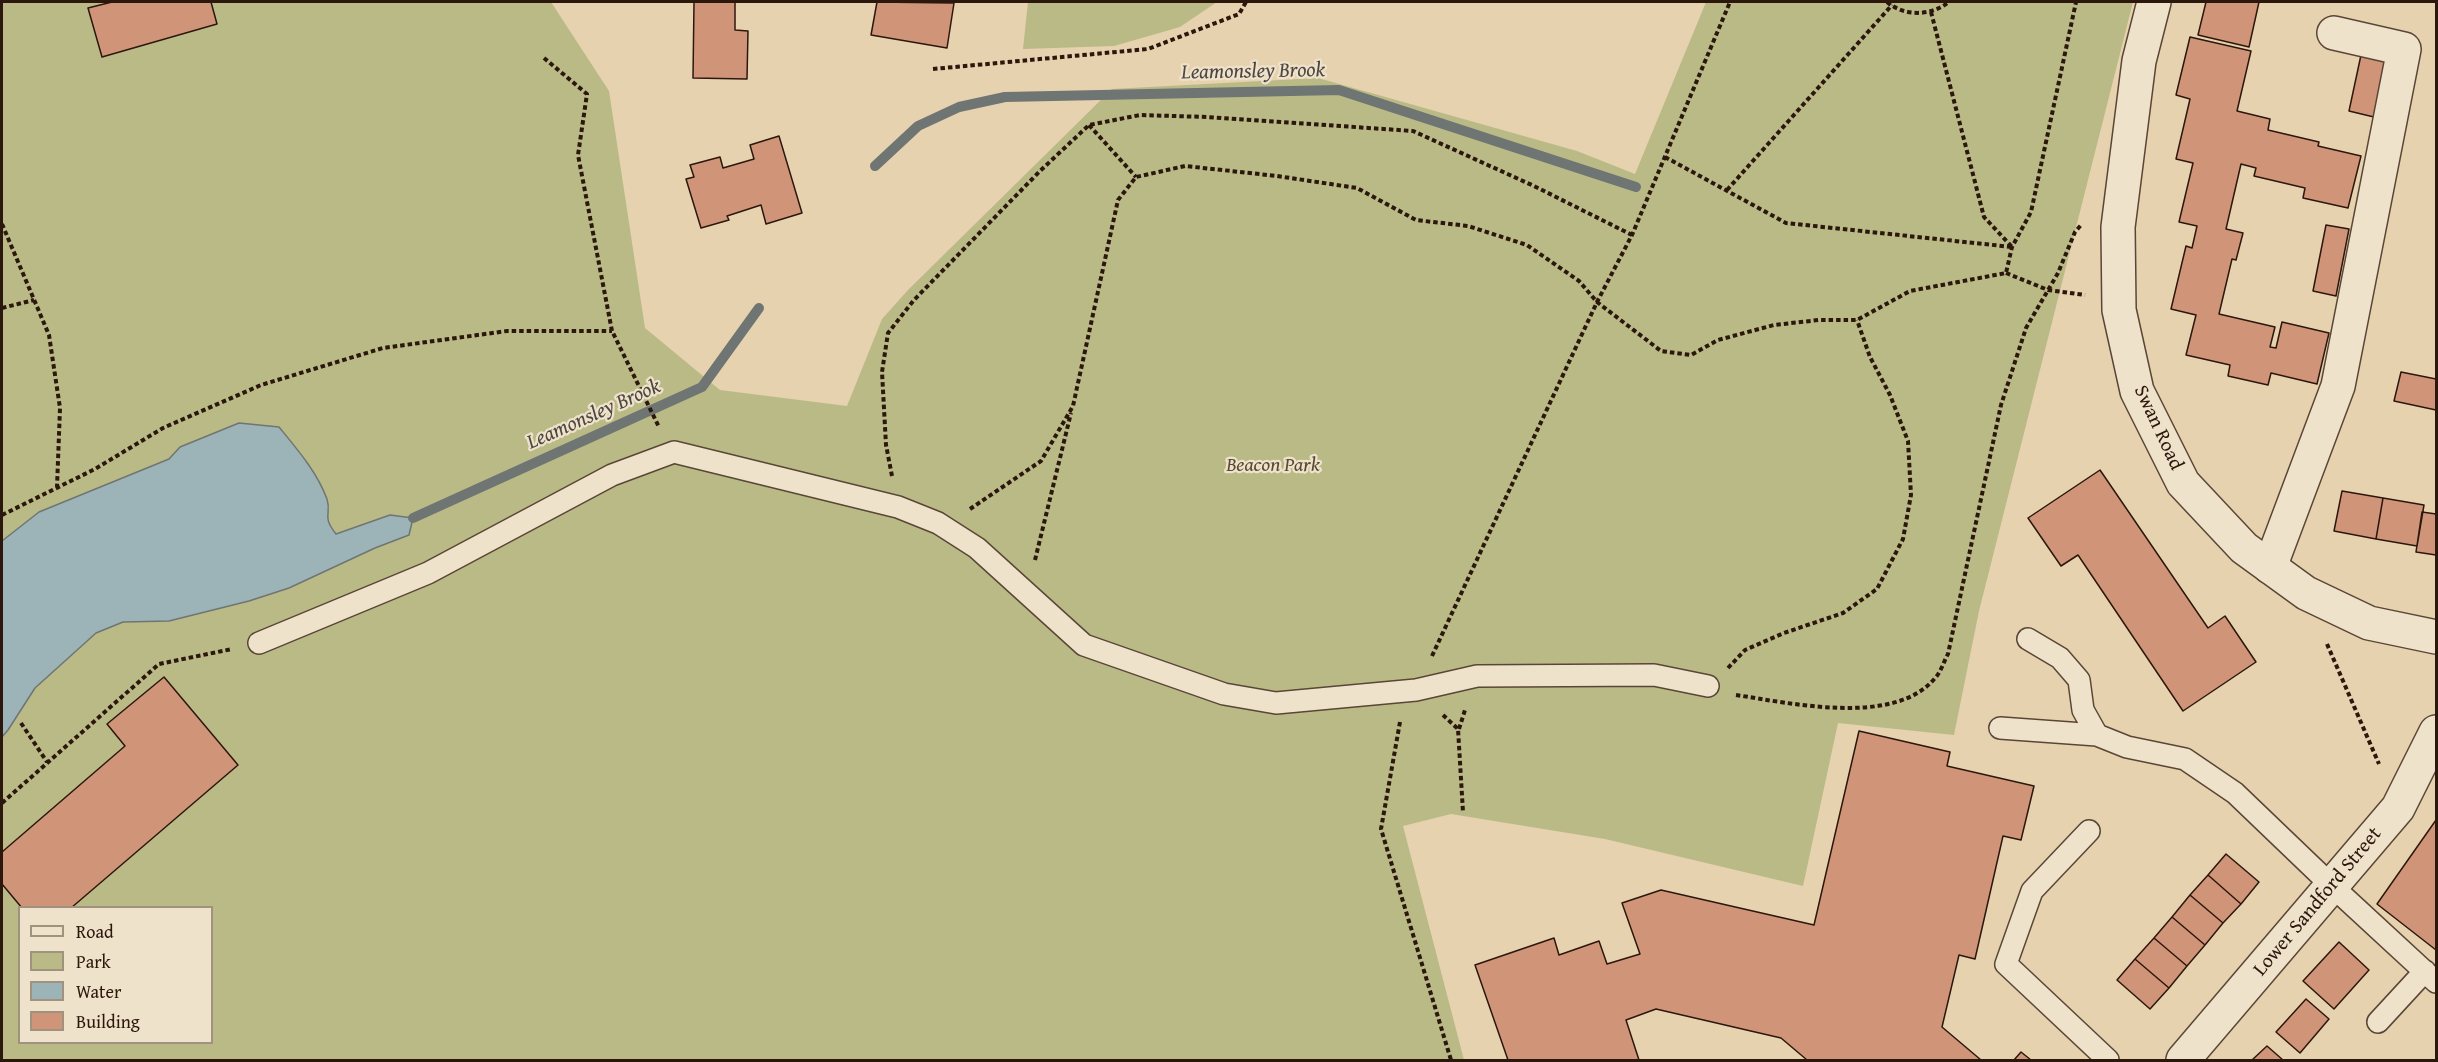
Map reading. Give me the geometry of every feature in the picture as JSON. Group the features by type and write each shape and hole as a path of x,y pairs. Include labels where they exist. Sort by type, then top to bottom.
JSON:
{"street":[{"name":"Swan Road","path":"2154,2 2139,61 2118,228 2119,310 2137,391 2183,483 2244,548 2306,593 2369,623 2436,637"},
{"path":"2270,567 2337,386 2404,49 2334,33"},
{"name":"Lower Sandford Street","path":"2184,1060 2398,808 2436,732"}],"lane":[{"path":"259,643 428,573 612,474 674,452 898,507 938,523 977,548 1084,645 1224,694 1276,702 1416,690 1477,676 1654,675 1708,687"},
{"path":"2028,639 2060,658 2079,680 2083,710 2097,735"},
{"path":"2000,728 2097,735 2127,747 2185,759 2235,793 2331,886 2431,977 2379,1022"},
{"path":"2089,831 2032,891 2006,964 2108,1060"}],"path":[{"path":"933,69 1148,49 1239,14 1246,2"},
{"path":"1598,302 1632,235 1730,2"},
{"path":"1887,2 1904,11 1918,14 1931,12 1949,2"},
{"path":"2006,273 2012,248 2031,212 2076,2"},
{"path":"1727,190 1892,5"},
{"path":"1931,12 1984,217 2012,248"},
{"path":"544,58 587,93 578,155 612,331 662,431"},
{"path":"898,507 886,445 882,372 888,333 914,300 1040,171 1089,125 1140,115 1207,117 1413,131 1534,186 1632,235"},
{"path":"1089,125 1136,177"},
{"path":"1665,157 1786,223 2012,248"},
{"path":"1027,592 1073,406 1118,200 1136,177 1185,166 1357,188 1416,220 1468,226 1527,245 1579,281 1598,302 1661,351 1691,355 1718,340 1774,325 1819,320 1857,320 1910,291 2006,273 2048,290 2118,299"},
{"path":"2,224 49,335 60,408 57,488"},
{"path":"1857,320 1870,357 1890,395 1908,441 1911,495 1903,539 1877,589 1843,613 1784,633 1745,650 1708,687 1729,694 1830,709 1880,706 1915,694 1935,678 1948,654 2001,405 2026,328 2058,273 2075,232 2083,224"},
{"path":"2,308 34,300"},
{"path":"2,515 95,469 163,428 261,385 383,348 507,331 612,331"},
{"path":"938,523 975,507 1041,461 1073,406"},
{"path":"2306,593 2398,808"},
{"path":"2,803 159,664 259,643"},
{"path":"1416,690 1458,729 1463,812"},
{"path":"21,723 46,762"}],"green space":[{"name":"Beacon Park","path":"2,2 551,2 609,91 645,328 720,390 847,406 882,319 908,290 1112,89 1318,78 1577,151 1635,174 1706,2 2133,2 1979,611 1954,735 1838,723 1803,886 1605,839 1451,814 1403,826 1464,1060 2,1060"},
{"path":"1028,2 1217,2 1180,27 1114,46 1023,49"}],"water":[{"path":"239,423 279,427 318,479 327,499 329,523 336,534 390,515 413,518 409,535 375,548 289,588 249,601 169,621 123,622 96,633 35,688 2,737 2,541 39,512 169,459 180,447"}],"building":[{"path":"112,2 211,2 217,24 102,57 88,8"},
{"path":"694,2 735,2 735,30 748,31 747,79 693,78"},
{"path":"877,2 954,3 947,48 871,35"},
{"path":"2206,2 2259,2 2249,47 2198,35"},
{"path":"2190,37 2251,51 2237,111 2270,119 2268,130 2319,142 2318,146 2361,156 2348,208 2303,198 2305,188 2254,176 2256,168 2241,164 2226,229 2243,233 2236,260 2232,259 2219,314 2275,327 2270,347 2276,348 2282,322 2329,333 2317,384 2271,373 2268,385 2228,376 2230,365 2186,355 2196,315 2171,309 2186,246 2192,248 2197,226 2179,222 2193,163 2176,159 2190,99 2176,95"},
{"path":"2361,55 2390,61 2378,118 2349,111"},
{"path":"779,136 802,213 766,224 761,205 727,216 729,220 701,228 686,179 694,177 690,165 720,157 723,168 754,159 750,145"},
{"path":"2326,225 2349,229 2336,296 2313,291"},
{"path":"2401,372 2436,379 2436,410 2394,401"},
{"path":"2100,470 2208,628 2225,616 2256,662 2183,711 2078,555 2061,566 2028,518"},
{"path":"2342,491 2383,498 2376,539 2334,531"},
{"path":"2383,498 2424,505 2417,546 2376,539"},
{"path":"2422,512 2436,514 2436,555 2416,552"},
{"path":"164,677 238,765 73,906 20,906 2,884 2,852 125,746 107,724"},
{"path":"1859,731 1950,752 1947,766 2034,786 2021,840 2003,836 1975,959 1959,955 1942,1027 1981,1060 1807,1060 1781,1038 1656,1009 1626,1020 1639,1060 1508,1060 1475,965 1554,938 1559,955 1599,941 1607,964 1640,954 1622,903 1661,890 1814,925"},
{"path":"2436,820 2436,950 2377,904"},
{"path":"2226,854 2259,882 2241,904 2208,875"},
{"path":"2208,875 2241,904 2223,923 2190,895"},
{"path":"2190,895 2223,923 2205,945 2172,917"},
{"path":"2172,917 2205,945 2187,966 2154,938"},
{"path":"2154,938 2187,966 2169,988 2135,959"},
{"path":"2339,942 2369,970 2334,1009 2303,981"},
{"path":"2135,959 2169,988 2150,1009 2117,980"},
{"path":"2306,999 2329,1019 2300,1053 2276,1032"},
{"path":"2267,1046 2283,1060 2252,1060"},
{"path":"2021,1052 2031,1060 2014,1060"}],"waterway":[{"name":"Leamonsley Brook","path":"875,166 918,126 959,107 1005,97 1339,90 1636,187"},
{"name":"Leamonsley Brook","path":"413,518 702,387 759,308"}]}
